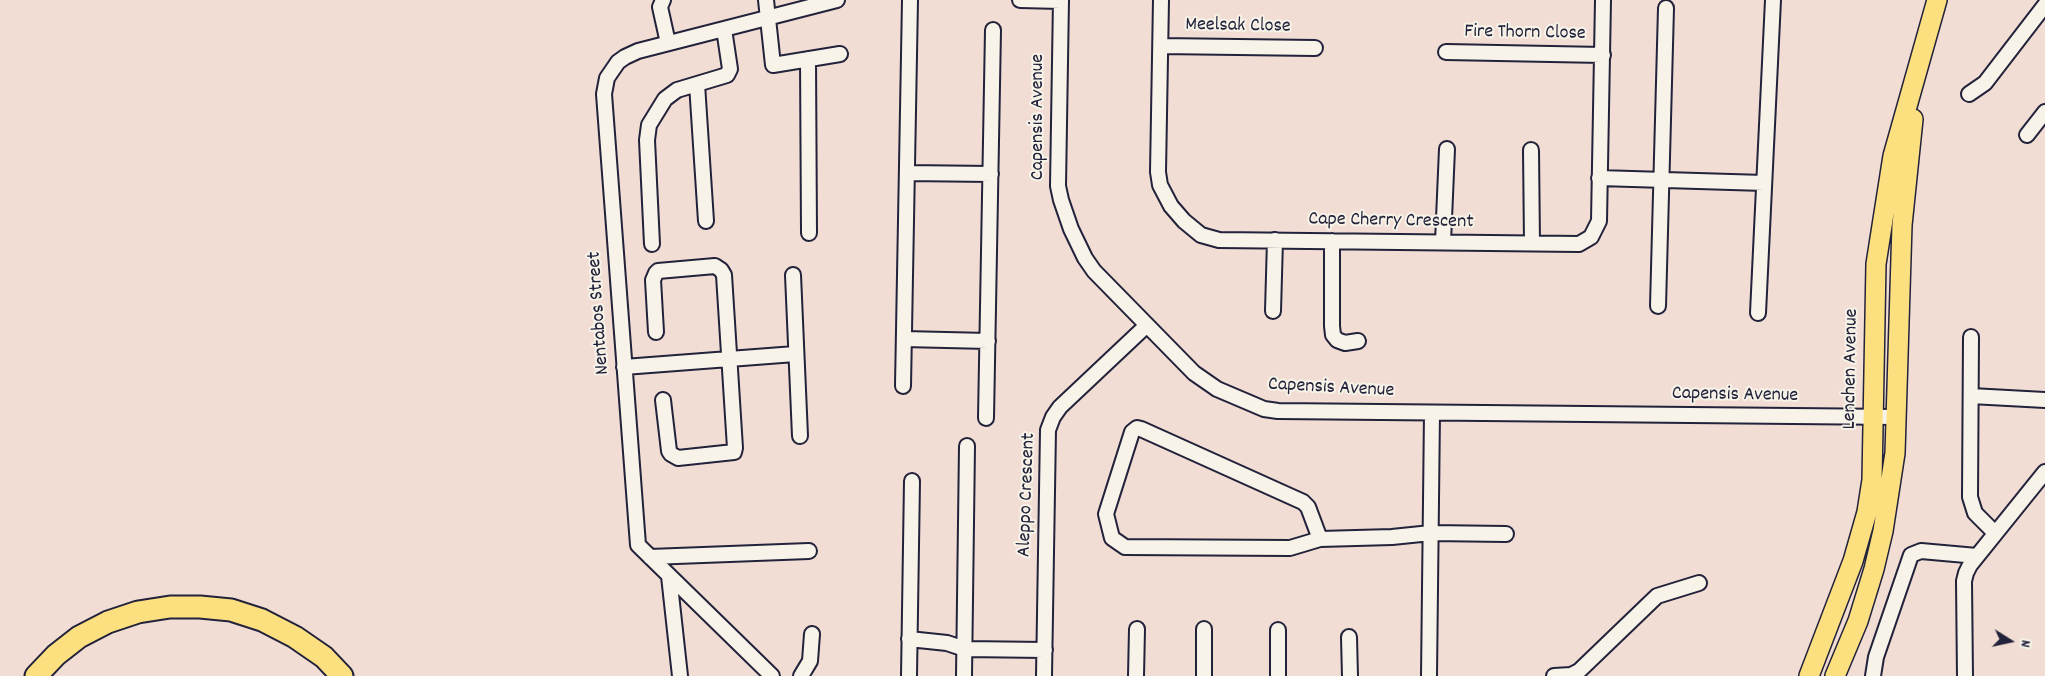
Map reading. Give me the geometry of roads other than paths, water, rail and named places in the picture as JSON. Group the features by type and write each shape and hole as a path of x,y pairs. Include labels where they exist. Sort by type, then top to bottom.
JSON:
{"highway":[{"path":"36,676 56,655 78,637 108,622 138,612 200,607 231,610 262,620 296,637 324,657 342,676"}],"main road":[{"name":"Lenchen Avenue","path":"1809,676 1853,562 1867,512 1872,480 1876,264 1892,156 1936,0"},
{"name":"Lenchen Avenue","path":"1835,676 1858,621 1874,569 1884,531 1895,453 1902,225 1905,179 1920,58"}],"street":[{"path":"766,0 773,64 840,54"},
{"path":"658,2 668,43 837,0"},
{"path":"903,386 910,0"},
{"path":"1020,0 1061,0"},
{"name":"Capensis Avenue","path":"1061,0 1058,186 1071,228 1085,258 1102,279 1194,373 1216,389 1264,409 1432,413 1896,417"},
{"name":"Cape Cherry Crescent","path":"1161,0 1158,172 1160,185 1166,200 1184,221 1201,235 1219,240 1532,244 1580,244 1592,237 1599,221 1603,0"},
{"path":"1758,313 1773,0"},
{"path":"1969,94 1985,83 2045,5"},
{"path":"1658,306 1666,8"},
{"path":"652,244 647,140 650,125 665,99 677,90 726,77 729,73 724,29"},
{"path":"986,418 993,30"},
{"name":"Nentabos Street","path":"650,557 638,545 605,106 607,78 625,57 638,51 668,43"},
{"name":"Meelsak Close","path":"1161,46 1315,48"},
{"name":"Fire Thorn Close","path":"1446,52 1602,55"},
{"path":"808,60 809,233"},
{"path":"697,84 706,221"},
{"path":"2027,135 2045,112"},
{"path":"1440,242 1447,149"},
{"path":"1531,150 1532,244"},
{"path":"907,173 991,174"},
{"path":"1437,175 1440,242"},
{"path":"1599,178 1764,183"},
{"path":"1273,311 1275,240"},
{"path":"1332,241 1333,335 1337,340 1345,343 1358,341"},
{"path":"656,332 654,280 658,271 715,266 721,270 724,275 734,452 678,458 671,454 669,451 663,400"},
{"path":"793,274 800,436"},
{"name":"Aleppo Crescent","path":"1044,676 1048,430 1053,417 1060,407 1147,324"},
{"path":"1971,337 1970,496 1976,513 1995,533"},
{"path":"904,339 988,341"},
{"path":"624,367 795,354"},
{"path":"1971,396 2045,400"},
{"path":"1430,676 1432,413"},
{"path":"1320,539 1308,507 1303,502 1141,429 1135,429 1132,432 1106,514 1112,538 1125,547 1290,548 1320,539 1392,537 1431,533 1506,534"},
{"path":"964,676 967,446"},
{"path":"1965,676 1964,581 1970,565 2045,472"},
{"path":"908,676 912,481"},
{"path":"650,557 809,551"},
{"path":"1873,676 1876,657 1911,555 1920,551 1977,556"},
{"path":"650,557 772,676"},
{"path":"670,576 680,676"},
{"path":"1554,676 1571,675 1579,671 1657,596 1699,583"},
{"path":"1136,676 1137,629"},
{"path":"1204,629 1204,676"},
{"path":"1278,630 1278,676"},
{"path":"801,676 810,661 812,634"},
{"path":"1349,637 1350,676"},
{"path":"909,638 947,643 965,649 1045,650"}]}
